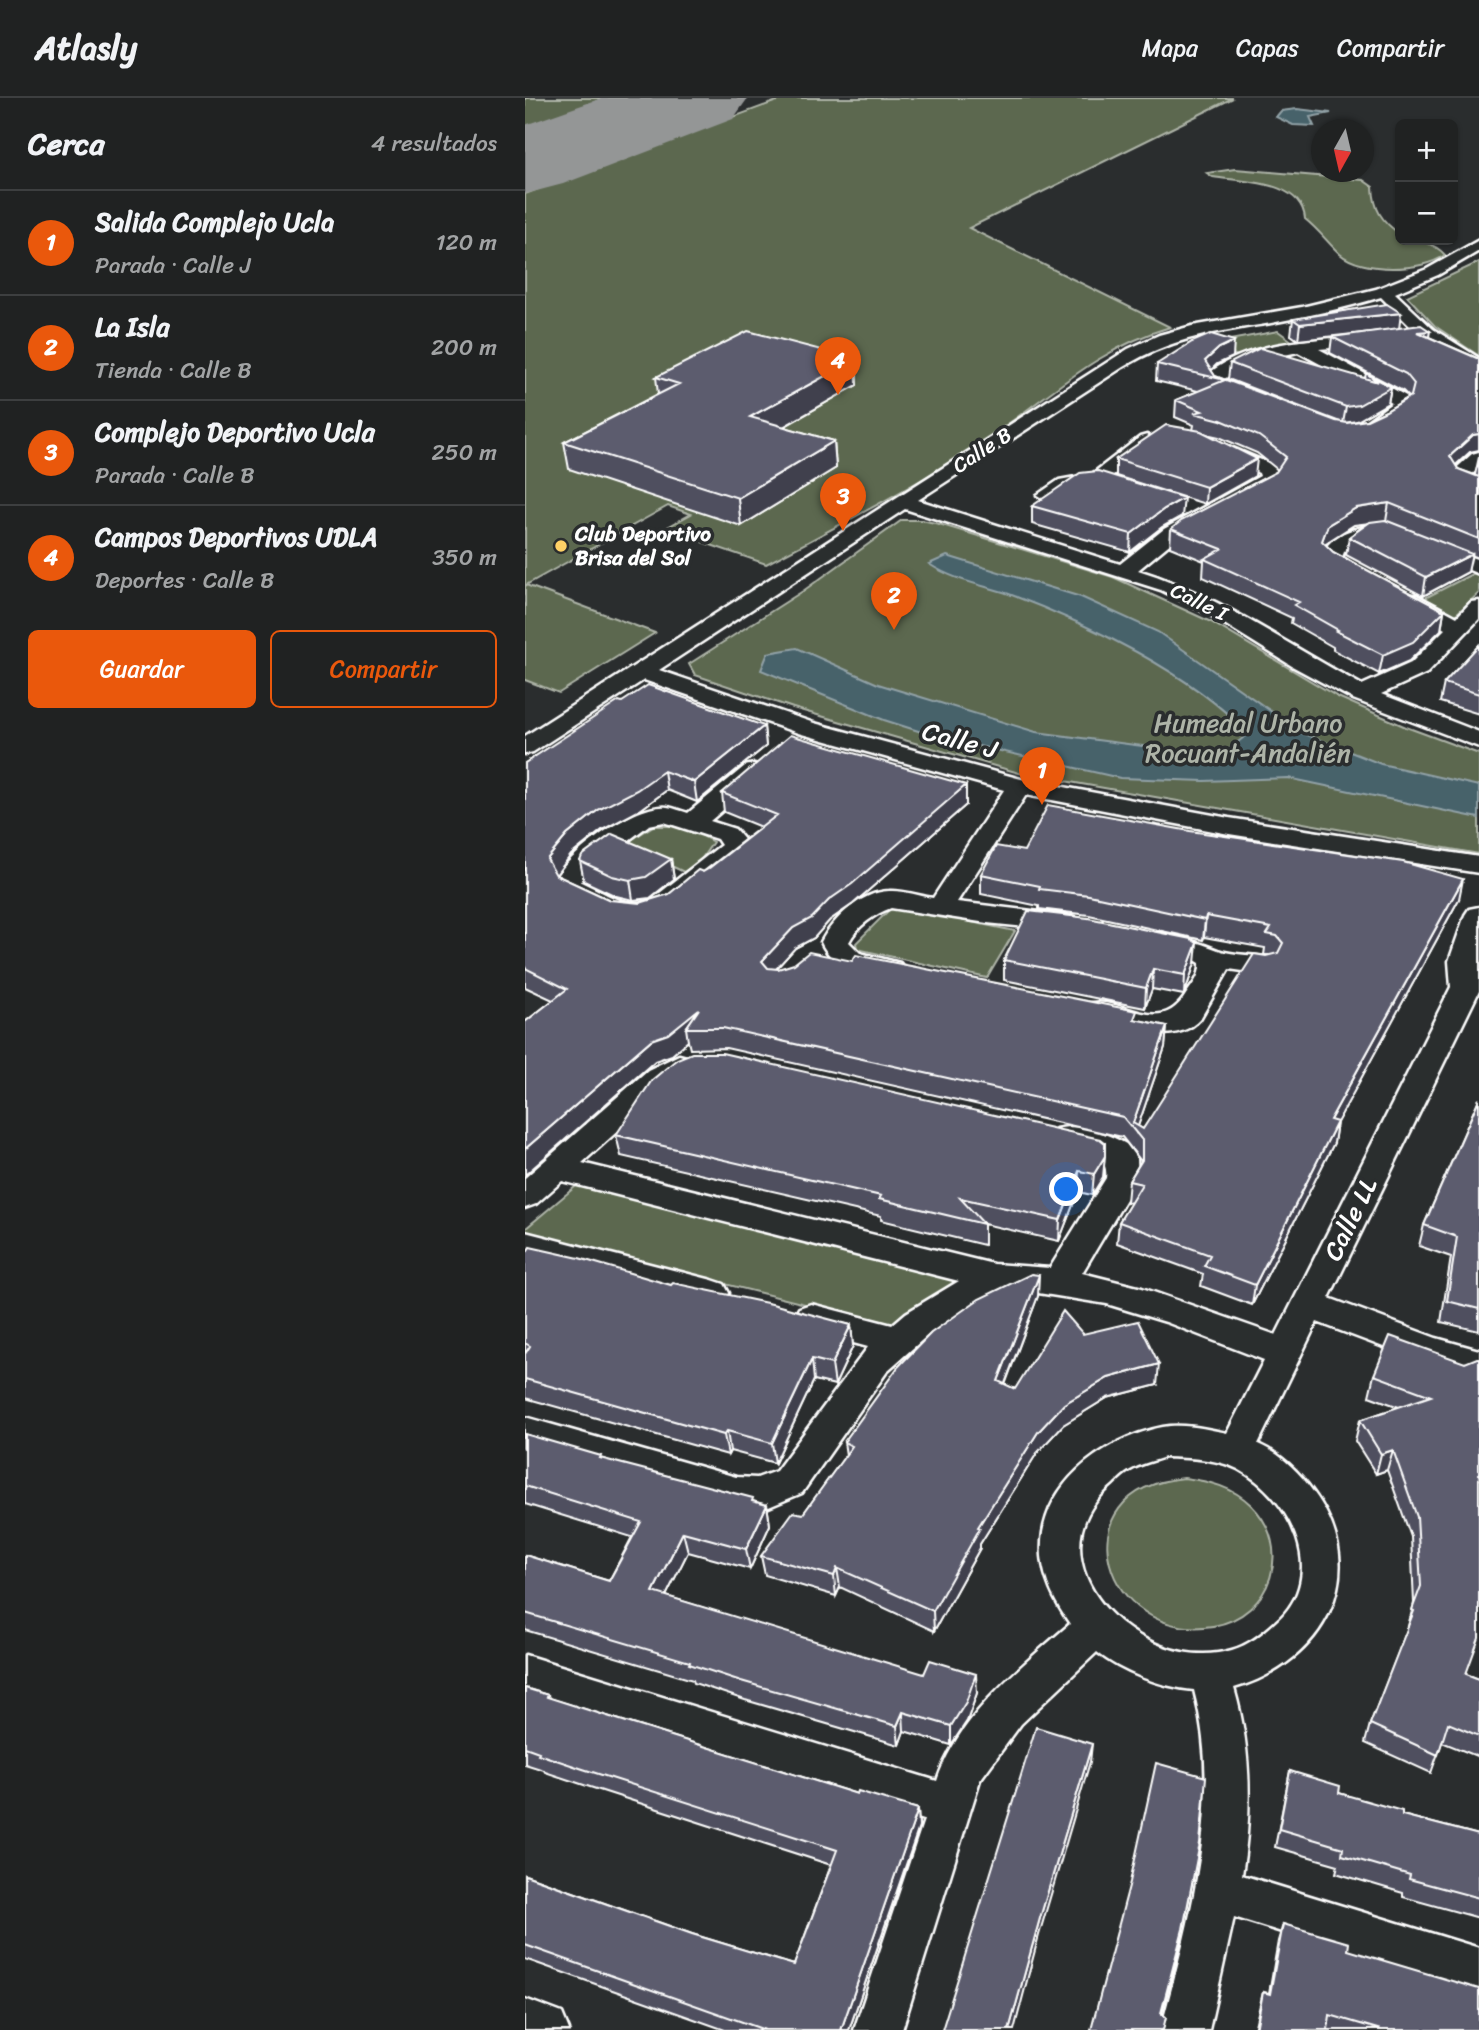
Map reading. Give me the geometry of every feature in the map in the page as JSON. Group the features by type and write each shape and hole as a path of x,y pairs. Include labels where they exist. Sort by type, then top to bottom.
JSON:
{"street":[{"name":"Calle B","path":"525,747 1117,363 1149,345 1180,334 1311,310 1384,291 1432,272 1476,249"},
{"path":"1384,291 1427,333 1479,365"},
{"path":"1408,335 1427,333"},
{"path":"1269,405 1221,386 1215,377 1260,354 1385,338"},
{"path":"1304,348 1400,400 1398,409 1353,432"},
{"path":"1099,480 1101,475 1152,437 1161,434"},
{"path":"1125,570 1164,539 1205,514 1266,483 1271,475 1262,467 1200,441"},
{"path":"1479,458 1459,475 1464,481 1479,488"},
{"path":"1047,495 1066,483 1099,480 1118,487"},
{"name":"Calle I","path":"903,502 1125,570 1168,586 1218,610 1300,661 1361,694 1479,740"},
{"path":"1180,506 1205,514"},
{"path":"1457,626 1339,564 1332,557 1333,550 1361,531 1385,529 1479,568"},
{"path":"1361,694 1419,668 1457,626 1479,607"},
{"name":"Calle J","path":"642,672 787,743 1218,824 1479,865"},
{"path":"692,823 787,743"},
{"path":"940,907 1019,786"},
{"path":"665,814 692,823 726,834 734,842 733,848 653,910 633,914 624,912 570,887 567,881 573,870 641,819 665,814"},
{"path":"913,974 853,961 839,951 825,946 842,928 879,901 898,899 1088,927"},
{"name":"Calle LL","path":"1236,1452 1472,982 1463,961 1479,915"},
{"path":"1136,937 1198,950 1212,958 1265,965"},
{"path":"1073,1007 1152,1023 1176,1022 1188,1013 1215,974 1212,958"},
{"path":"525,1196 669,1070 692,1061 709,1059"},
{"path":"1033,1129 1110,1148 1123,1161 1125,1170 1060,1280"},
{"path":"557,1168 993,1277 1060,1280 1131,1297 1285,1353"},
{"path":"525,1244 737,1299"},
{"path":"525,1432 736,1493 762,1495 789,1482 876,1360 895,1340 993,1277"},
{"path":"1308,1304 1430,1350 1479,1364"},
{"path":"776,1309 895,1340"},
{"path":"1164,1442 1212,1445 1236,1452 1259,1463 1297,1495 1310,1516 1319,1539 1321,1585 1314,1607 1301,1628 1283,1645 1261,1658 1237,1668 1209,1672 1159,1666 1114,1644 1095,1628 1068,1587 1062,1565 1061,1543 1064,1521 1072,1501 1084,1483 1120,1456 1141,1447 1164,1442"},
{"path":"878,2030 962,1771 981,1738 1004,1709 1095,1628"},
{"path":"1185,2030 1218,1890 1229,1816 1229,1777 1221,1705 1209,1672"},
{"path":"525,1674 949,1806"},
{"path":"1218,1890 1479,1971"},
{"path":"525,2023 545,2030"}],"green space":[{"path":"525,98 627,98 525,132"},
{"path":"785,98 1233,98 969,228 1170,327 1116,349 1092,363 951,462 766,564 664,529 691,514 668,506 526,585 655,633 559,693 525,680 525,194"},
{"path":"1235,169 1311,176 1311,182 1366,182 1373,187 1380,214 1395,230 1395,245 1430,245 1445,255 1435,261 1407,267 1362,265 1340,254 1305,219 1301,206 1293,197 1282,190 1254,182 1213,177 1207,173"},
{"path":"1479,262 1479,356 1435,326 1407,296"},
{"path":"1278,331 1296,344 1265,348 1240,357 1208,344"},
{"path":"902,520 922,520 939,524 1113,577 1211,622 1338,697 1406,727 1479,754 1479,854 1019,773 793,708 695,675 689,664 803,591"},
{"path":"1474,573 1479,576 1479,593 1453,617 1419,601"},
{"path":"653,826 685,826 713,842 700,861 684,872 625,844"},
{"path":"893,906 1015,931 987,978 857,949 856,943"},
{"path":"582,1181 962,1278 893,1326 525,1234 525,1229"},
{"path":"1184,1478 1220,1486 1244,1499 1264,1522 1272,1540 1270,1577 1262,1594 1250,1609 1233,1620 1213,1626 1175,1625 1144,1612 1122,1590 1110,1563 1108,1535 1119,1509 1144,1489"}],"water":[{"path":"1297,109 1331,113 1310,117 1311,126 1293,125 1276,117 1281,111"},
{"name":"Humedal Urbano Rocuant-Andalién","path":"947,556 1081,597 1158,632 1302,733 1381,764 1479,786 1479,818 1288,778 1204,781 1120,778 934,736 884,720 761,670 768,653 797,648 878,684 1036,732 1196,753 1228,750 1248,734 1198,690 1136,652 1039,606 958,578 929,564"}],"building":[{"path":"1387,304 1401,313 1300,324 1293,319"},
{"path":"1421,325 1430,331 1417,332 1479,359 1479,434 1473,435 1450,456 1458,469 1479,477 1479,539 1389,503 1356,508 1328,525 1322,541 1333,552 1444,611 1413,642 1383,655 1294,605 1299,602 1204,559 1222,549 1171,529 1181,521 1276,472 1286,457 1259,436 1221,420 1194,413 1202,411 1176,400 1225,380 1157,364 1192,342 1211,334 1234,341 1219,348 1205,361 1215,376 1347,423 1367,420 1386,411 1411,396 1414,384 1406,374 1332,337"},
{"path":"748,331 856,359 750,417 834,441 738,498 564,442 679,384 656,377"},
{"path":"1260,348 1378,382 1366,373 1391,387 1359,405 1346,407 1230,363"},
{"path":"1166,425 1201,431 1257,459 1206,487 1116,459"},
{"path":"1098,471 1184,498 1164,509 1131,534 1032,506 1080,473"},
{"path":"1385,520 1472,554 1426,577 1349,537 1370,522"},
{"path":"1479,645 1479,694 1444,683"},
{"path":"648,685 764,726 694,782 664,771 637,790 598,810 567,835 547,859 556,875 610,900 640,903 669,894 698,870 703,872 708,869 777,815 722,793 790,735 966,785 852,884 829,900 812,918 793,928 762,961 768,968 778,969 794,964 809,952 852,961 856,955 1137,1011 1134,1019 1167,1026 1133,1123 1143,1129 1254,954 1266,956 1278,953 1283,943 1277,936 1267,934 1271,928 1206,916 1205,920 1089,895 1039,889 1040,886 981,874 996,846 1024,851 1048,805 1190,831 1403,862 1463,879 1330,1120 1337,1122 1255,1285 1204,1266 1210,1255 1119,1222 1142,1184 1129,1181 1142,1160 1142,1140 1123,1117 723,1028 686,1028 699,1009 668,1034 651,1040 525,1149 525,1022 567,989 525,968 525,763"},
{"path":"612,834 671,859 646,877 630,880 612,876 580,861 582,856"},
{"path":"1028,911 1088,918 1191,939 1197,943 1185,975 1153,969 1146,988 1004,960"},
{"path":"692,1053 722,1053 1100,1139 1105,1143 1105,1156 1094,1174 1079,1171 1060,1220 960,1198 984,1224 879,1199 881,1196 616,1135 652,1080 677,1059"},
{"path":"1479,1099 1479,1309 1447,1301 1457,1237 1424,1225"},
{"path":"530,1247 579,1258 671,1285 673,1283 772,1304 851,1325 832,1364 812,1359 772,1443 727,1431 724,1435 525,1379 525,1354 530,1346 525,1343 525,1253"},
{"path":"1031,1274 1039,1275 998,1381 1015,1389 1063,1311 1083,1334 1138,1321 1159,1364 1108,1378 1064,1404 1038,1432 978,1527 980,1528 933,1611 837,1568 834,1576 761,1556 793,1512 803,1514 852,1446 844,1442 898,1367 931,1333 979,1299"},
{"path":"1390,1336 1465,1363 1479,1358 1479,1638 1466,1674 1479,1679 1479,1736 1448,1723 1438,1755 1370,1724 1414,1611 1412,1610 1421,1586 1417,1517 1393,1450 1381,1454 1360,1420 1431,1396 1374,1375"},
{"path":"525,1434 601,1456 600,1458 753,1498 752,1501 767,1505 746,1549 683,1532 653,1592 924,1674 930,1660 976,1674 966,1702 951,1726 903,1712 897,1726 741,1681 689,1664 690,1662 525,1613 525,1555 609,1581 641,1522 525,1486"},
{"path":"525,1688 857,1794 858,1791 918,1809 841,2030 765,2030 525,1945 525,1875 692,1934 794,1965 837,1850 538,1754 539,1752 525,1747"},
{"path":"1036,1727 1092,1744 1009,2030 942,2030"},
{"path":"1156,1763 1206,1777 1200,1843 1183,1929 1161,2013 1166,2017 1163,2030 1091,2030 1130,1882"},
{"path":"1290,1771 1340,1786 1339,1793 1402,1811 1402,1815 1479,1835 1479,1898 1409,1879 1410,1875 1342,1855 1343,1848 1279,1829"},
{"path":"1283,1924 1349,1943 1348,1950 1479,1989 1479,2030 1381,2030 1330,2015 1328,2030 1256,2030 1263,1992 1270,1994"}],"runway":[{"path":"525,161 698,98"}],"place":[{"name":"Campos Deportivos UDLA","path":"838,395"},
{"name":"Complejo Deportivo Ucla","path":"843,531"},
{"name":"Club Deportivo Brisa del Sol","path":"561,546"},
{"name":"La Isla","path":"894,630"},
{"name":"Salida Complejo Ucla","path":"1042,805"}]}
